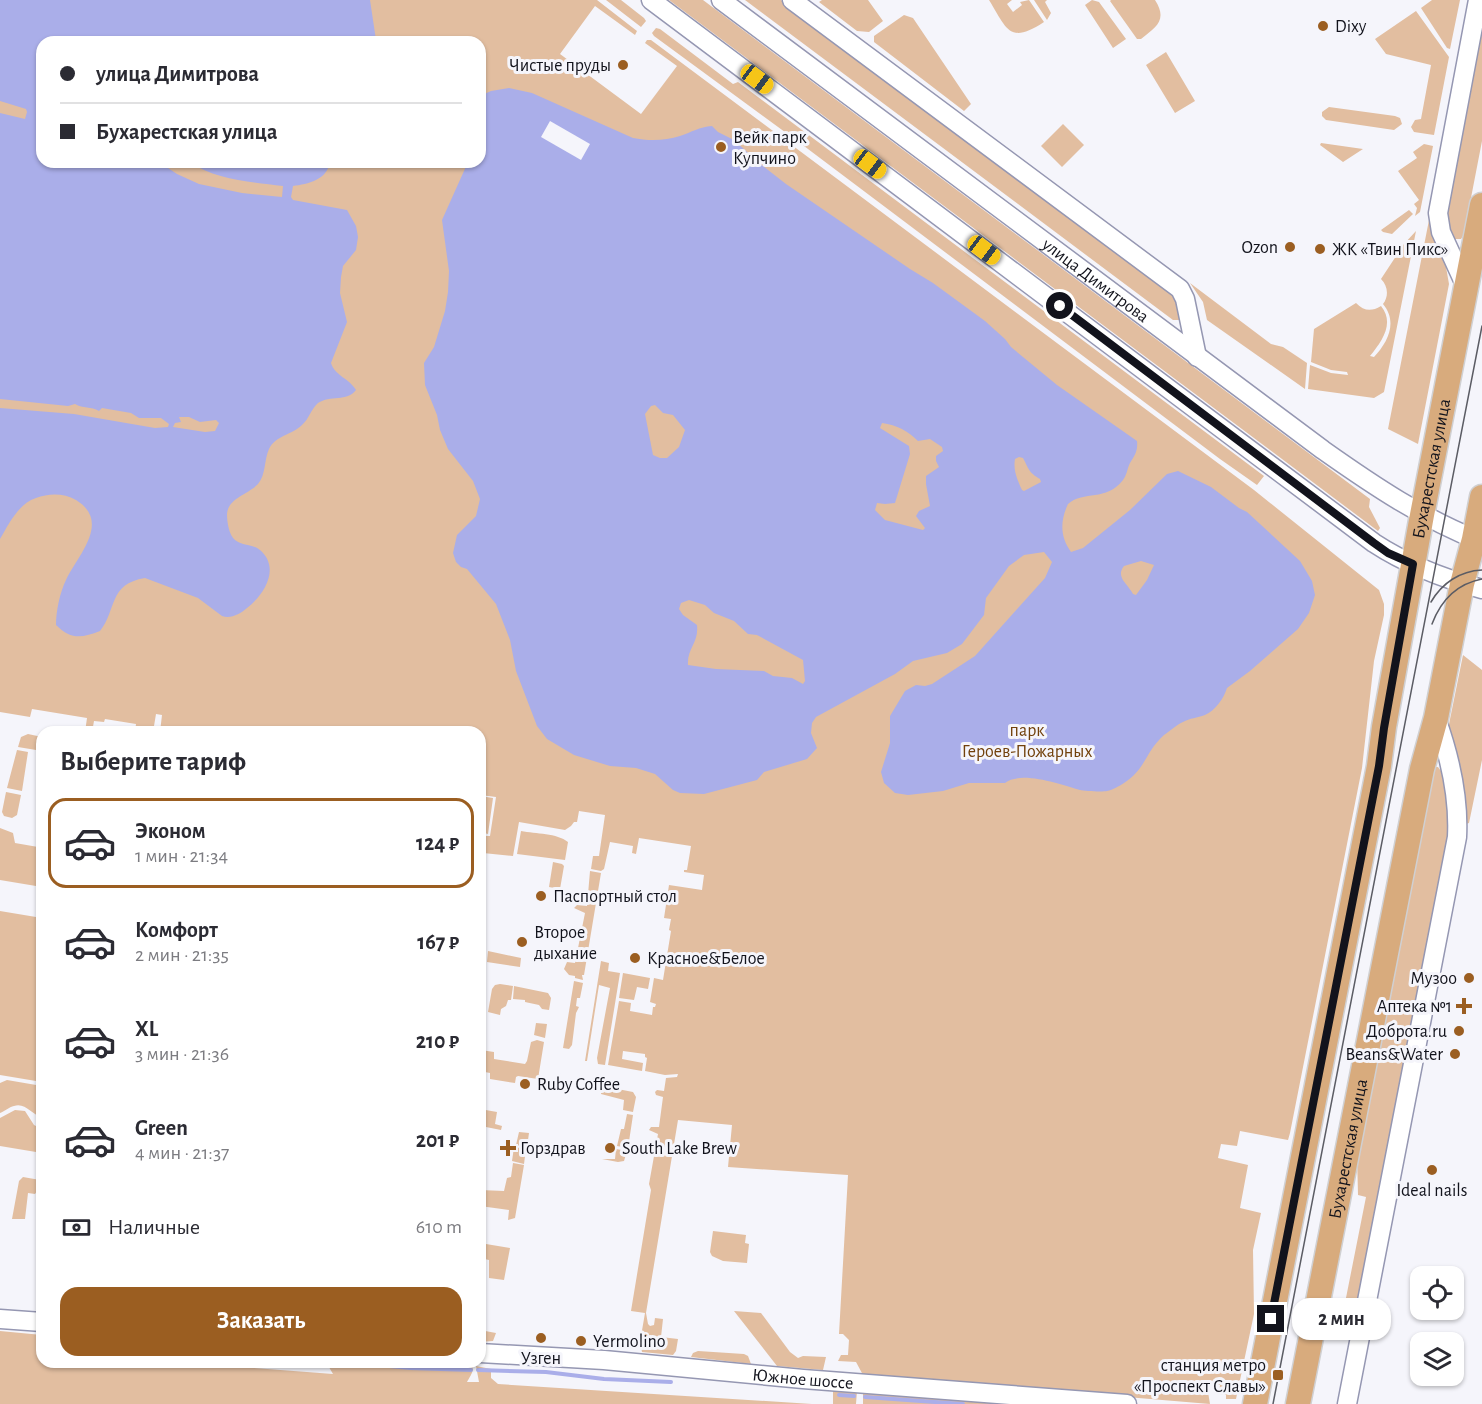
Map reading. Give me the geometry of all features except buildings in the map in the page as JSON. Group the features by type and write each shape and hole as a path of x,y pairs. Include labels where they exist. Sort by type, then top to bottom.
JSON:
{"main road":[{"name":"Бухарестская улица","path":"1253,1401 1379,766 1413,564 1482,205"},
{"name":"Бухарестская улица","path":"1298,1404 1422,769 1472,587 1482,497"}],"street":[{"path":"651,0 1374,543 1388,553 1472,587"},
{"name":"улица Димитрова","path":"721,0 1197,357 1382,492 1422,516 1478,540"},
{"path":"792,0 1180,289 1185,299 1197,357"},
{"path":"1467,289 1443,238 1438,213 1478,0"},
{"name":"Бухарестская улица","path":"1347,1404 1457,837 1458,816 1443,736 1436,718"},
{"path":"0,1319 36,1322"},
{"name":"Южное шоссе","path":"486,1353 604,1360 803,1379 1127,1404"}],"green space":[{"name":"парк Героев-Пожарных","path":"0,0 597,0 637,31 635,35 595,6 560,54 641,114 677,66 645,43 651,40 1254,490 1379,590 1384,604 1384,615 1374,661 1362,768 1290,1133 1288,1140 1240,1131 1237,1146 1221,1144 1218,1158 1248,1165 1240,1208 1261,1213 1253,1250 1254,1314 1236,1399 1226,1399 1226,1395 1219,1394 1220,1385 1210,1383 1208,1392 1210,1404 863,1375 856,1362 838,1361 841,1355 848,1355 849,1340 843,1334 839,1334 848,1175 728,1167 732,1125 678,1120 646,1313 650,1326 654,1325 655,1318 663,1319 661,1337 678,1339 673,1355 642,1352 640,1342 645,1313 631,1311 658,1134 649,1130 651,1127 659,1127 663,1097 656,1095 655,1092 664,1091 666,1078 677,1077 678,1074 665,1075 645,1071 647,1058 645,1054 623,1051 622,1059 643,1063 642,1071 608,1065 619,1001 631,1003 630,1011 652,1015 653,1007 655,1007 656,1004 650,1002 654,978 663,980 671,931 669,930 671,919 664,918 669,885 702,890 704,875 684,872 687,870 691,846 639,838 636,854 632,853 633,846 610,842 604,869 601,871 591,869 593,856 599,856 605,815 579,811 577,822 565,830 519,822 513,856 486,853 486,836 490,836 496,797 486,796 486,726 161,726 162,715 156,714 154,726 136,726 136,724 105,719 104,722 94,721 93,726 86,726 87,718 32,709 30,717 0,712"},
{"path":"606,0 621,0 646,21 641,27"},
{"path":"669,0 703,0 1370,499 1369,507 1380,528 1378,531"},
{"path":"745,0 781,0 1174,295 1181,320 1173,320"},
{"path":"822,0 868,0 883,21 869,32 857,31 819,2"},
{"path":"989,0 1012,0 1007,4 1013,12 1022,5 1020,2 1029,0 1044,22 1023,32 1010,31"},
{"path":"1034,0 1047,0 1045,2 1051,13 1047,20"},
{"path":"1092,0 1099,2 1126,39 1113,48 1085,5"},
{"path":"1111,0 1155,0 1159,7 1160,18 1151,31 1141,39 1137,39"},
{"path":"1432,0 1460,0 1450,49 1447,48 1421,8"},
{"path":"1416,11 1449,57 1434,135 1414,132 1411,127 1415,120 1421,119 1431,65 1386,54 1375,39"},
{"path":"904,15 913,18 971,104 964,111 874,42 874,36"},
{"path":"1482,20 1482,141 1464,234 1461,239 1452,239 1445,218"},
{"path":"656,28 733,84 738,82 1264,476 1257,485 1220,459 654,36 652,33"},
{"path":"1166,52 1195,101 1175,113 1146,65"},
{"path":"1329,107 1395,116 1400,118 1402,124 1394,130 1326,120 1322,112"},
{"path":"1063,124 1084,145 1062,167 1041,146"},
{"path":"1321,143 1363,149 1343,162 1320,145"},
{"path":"1424,144 1433,146 1420,212 1415,216 1417,208 1414,204 1419,200 1398,171 1417,158 1413,152"},
{"path":"1409,210 1413,214 1392,234 1381,230"},
{"path":"1429,220 1446,267 1449,284 1418,444 1388,429"},
{"path":"1416,231 1384,392 1374,398 1308,389 1310,365 1331,373 1348,375 1347,372 1331,370 1311,362 1314,329 1356,303 1368,310 1381,306 1385,312 1387,325 1385,332 1370,356 1374,357 1383,345 1389,332 1390,318 1383,304 1387,294 1381,279 1404,244"},
{"path":"1190,283 1271,344 1283,347 1307,363 1305,389 1207,320 1203,302"},
{"path":"1463,655 1482,670 1482,760 1469,823 1466,824 1448,729"},
{"path":"28,734 36,736 36,750 18,747 21,737"},
{"path":"17,750 28,752 22,791 7,788"},
{"path":"1435,767 1441,771 1451,829 1359,1306 1345,1303 1366,1197 1358,1195 1357,1155"},
{"path":"6,792 21,795 17,815 12,818 4,816 2,812"},
{"path":"486,797 493,798 488,834 486,834"},
{"path":"0,828 13,833 15,843 36,847 36,886 0,880"},
{"path":"521,831 552,835 568,842 565,860 517,854"},
{"path":"553,862 564,866 560,889 549,887"},
{"path":"590,871 601,873 584,975 582,975 583,980 569,975 564,969 567,962 575,963 585,913 574,908 577,905 587,906"},
{"path":"0,911 36,917 36,1081 0,1075"},
{"path":"488,951 521,958 520,967 487,962"},
{"path":"601,961 609,963 608,971 620,973 605,1065 598,1064 597,1058 610,988 599,985 587,1061 585,1061"},
{"path":"623,973 650,978 648,989 637,987 634,1000 619,998"},
{"path":"574,981 583,983 580,998 577,998 576,1006 579,1007 576,1013 572,1045 569,1049 563,1048"},
{"path":"495,985 513,986 511,1000 508,1000 506,1006 501,1009 500,1015 488,1012 492,989"},
{"path":"514,986 548,993 551,998 549,1010 525,1002 525,1000 513,999"},
{"path":"536,1023 547,1024 545,1038 534,1035"},
{"path":"537,1040 544,1042 538,1079 518,1076 515,1083 490,1079 490,1073 486,1072 486,1051 494,1052 494,1059 525,1064 531,1042"},
{"path":"7,1080 36,1085 36,1114 18,1105 0,1113 0,1083"},
{"path":"602,1086 633,1092 636,1097 633,1112 623,1110 624,1100 601,1094"},
{"path":"15,1110 25,1111 36,1126 36,1152 0,1146 0,1118"},
{"path":"486,1110 497,1112 495,1124 502,1126 501,1130 486,1127"},
{"path":"627,1114 633,1115 628,1148 617,1146"},
{"path":"519,1132 529,1133 527,1147 516,1145"},
{"path":"514,1147 526,1149 524,1164 512,1161"},
{"path":"616,1149 627,1151 624,1161 602,1159 615,1159"},
{"path":"513,1163 524,1165 515,1218 508,1220 509,1210 486,1207 486,1190 504,1191 507,1178 511,1177"},
{"path":"23,1177 36,1179 36,1192 28,1193 25,1219 12,1219 19,1181"},
{"path":"713,1231 746,1235 745,1243 749,1244 747,1263 723,1261 712,1256 710,1252"},
{"path":"486,1244 510,1248 504,1280 489,1278 489,1260 486,1259"},
{"path":"1336,1310 1352,1313 1349,1328 1333,1325"},
{"path":"734,1311 761,1313 790,1352 798,1358 803,1356 826,1357 823,1370 777,1366"},
{"path":"0,1331 36,1334 36,1368 256,1368 333,1374 330,1368 472,1368 467,1382 479,1382 476,1368 486,1368 491,1369 491,1378 498,1384 812,1404 0,1404"},
{"path":"486,1331 496,1333 493,1341 486,1342"},
{"path":"698,1351 744,1354 748,1356 751,1364 691,1357"},
{"path":"833,1388 857,1391 856,1404 833,1404"},
{"path":"863,1391 1042,1404 863,1404"}],"water":[{"path":"0,0 370,0 375,36 36,36 36,168 168,168 199,184 242,193 282,197 283,186 222,176 200,168 328,168 316,180 293,186 291,197 293,200 347,210 356,226 358,237 356,250 343,266 341,277 340,293 347,322 331,363 356,390 348,396 318,403 302,425 272,444 261,480 254,488 235,500 228,509 228,524 233,538 260,550 266,557 270,573 259,596 238,614 229,617 222,616 198,598 145,578 133,581 119,592 100,631 82,636 72,635 56,625 57,614 64,585 92,529 91,518 86,509 67,496 46,495 36,498 19,510 0,539 0,408 74,414 155,428 168,427 169,424 161,418 139,418 131,413 102,408 99,411 75,404 68,406 0,399 0,113 25,119 26,109 0,101","holes":["179,417 189,417 200,422 216,420 219,423 215,431 205,432 173,427 175,423 181,422"]},
{"path":"509,88 532,93 633,138 668,139 712,126 718,132 734,140 786,184 933,283 985,321 1011,347 1057,385 1137,441 1136,453 1123,480 1116,487 1102,494 1081,497 1068,504 1062,529 1071,552 1083,548 1130,510 1167,474 1178,471 1211,487 1247,512 1300,561 1312,581 1315,595 1309,613 1298,629 1227,688 1216,707 1205,715 1180,723 1164,735 1131,778 1107,791 1082,790 1042,780 1021,778 1005,783 969,783 943,791 908,795 895,793 884,783 881,772 890,743 890,716 905,691 916,685 932,684 975,656 1045,578 1052,562 1044,552 1024,555 1009,566 986,598 984,615 962,644 947,653 913,661 895,674 816,717 812,723 811,733 817,748 807,759 764,772 757,780 704,794 680,793 673,790 655,774 636,768 610,766 574,755 547,739 537,726 516,671 510,640 496,604 467,569 456,562 453,553 457,535 476,516 480,499 473,481 448,449 425,385 424,363 434,347 448,292 449,271 442,220 465,168 486,168 486,93","holes":["655,405 663,413 673,415 685,430 679,447 667,458 653,455 645,414 651,406","882,423 906,431 918,441 930,439 942,447 943,451 936,456 939,467 926,476 930,506 919,511 916,516 925,528 923,530 885,520 875,510 877,503 895,503 910,454 909,446 880,428","1023,458 1029,470 1041,482 1024,491 1015,471 1015,459","1141,561 1154,565 1136,595 1123,580 1121,574 1124,566","689,600 705,605 714,613 734,621 748,634 757,635 803,660 805,681 803,684 792,678 773,676 764,671 688,665 697,625 683,615 679,609 681,603"]}],"pier":[{"path":"550,121 590,144 581,160 541,137"}],"waterway":[{"path":"410,1368 471,1370"},
{"path":"478,1370 546,1372 604,1379 671,1382"},
{"path":"839,1395 854,1396"},
{"path":"865,1397 963,1404"}],"tram line":[{"path":"1273,1404 1482,326"},
{"path":"1431,602 1452,579 1482,570"},
{"path":"1432,624 1440,608 1451,594 1464,585 1482,579"}],"place":[{"name":"Dixy","path":"1323,26"},
{"name":"Чистые пруды","path":"623,65"},
{"name":"Вейк парк Купчино","path":"721,147"},
{"name":"Ozon","path":"1290,247"},
{"name":"ЖК «Твин Пикс»","path":"1320,249"},
{"name":"Паспортный стол","path":"541,896"},
{"name":"Второе дыхание","path":"522,942"},
{"name":"Красное&Белое","path":"635,958"},
{"name":"Музоо","path":"1469,978"},
{"name":"Аптека №1","path":"1464,1006"},
{"name":"Доброта.ru","path":"1459,1031"},
{"name":"Beans&Water","path":"1455,1054"},
{"name":"Ruby Coffee","path":"525,1084"},
{"name":"Горздрав","path":"508,1148"},
{"name":"South Lake Brew","path":"610,1148"},
{"name":"Ideal nails","path":"1432,1170"},
{"name":"Узген","path":"541,1338"},
{"name":"Yermolino","path":"581,1341"},
{"name":"станция метро «Проспект Славы»","path":"1278,1375"}],"route":[{"path":"1060,306 1374,543 1388,553 1413,564 1379,766 1271,1319"}]}
